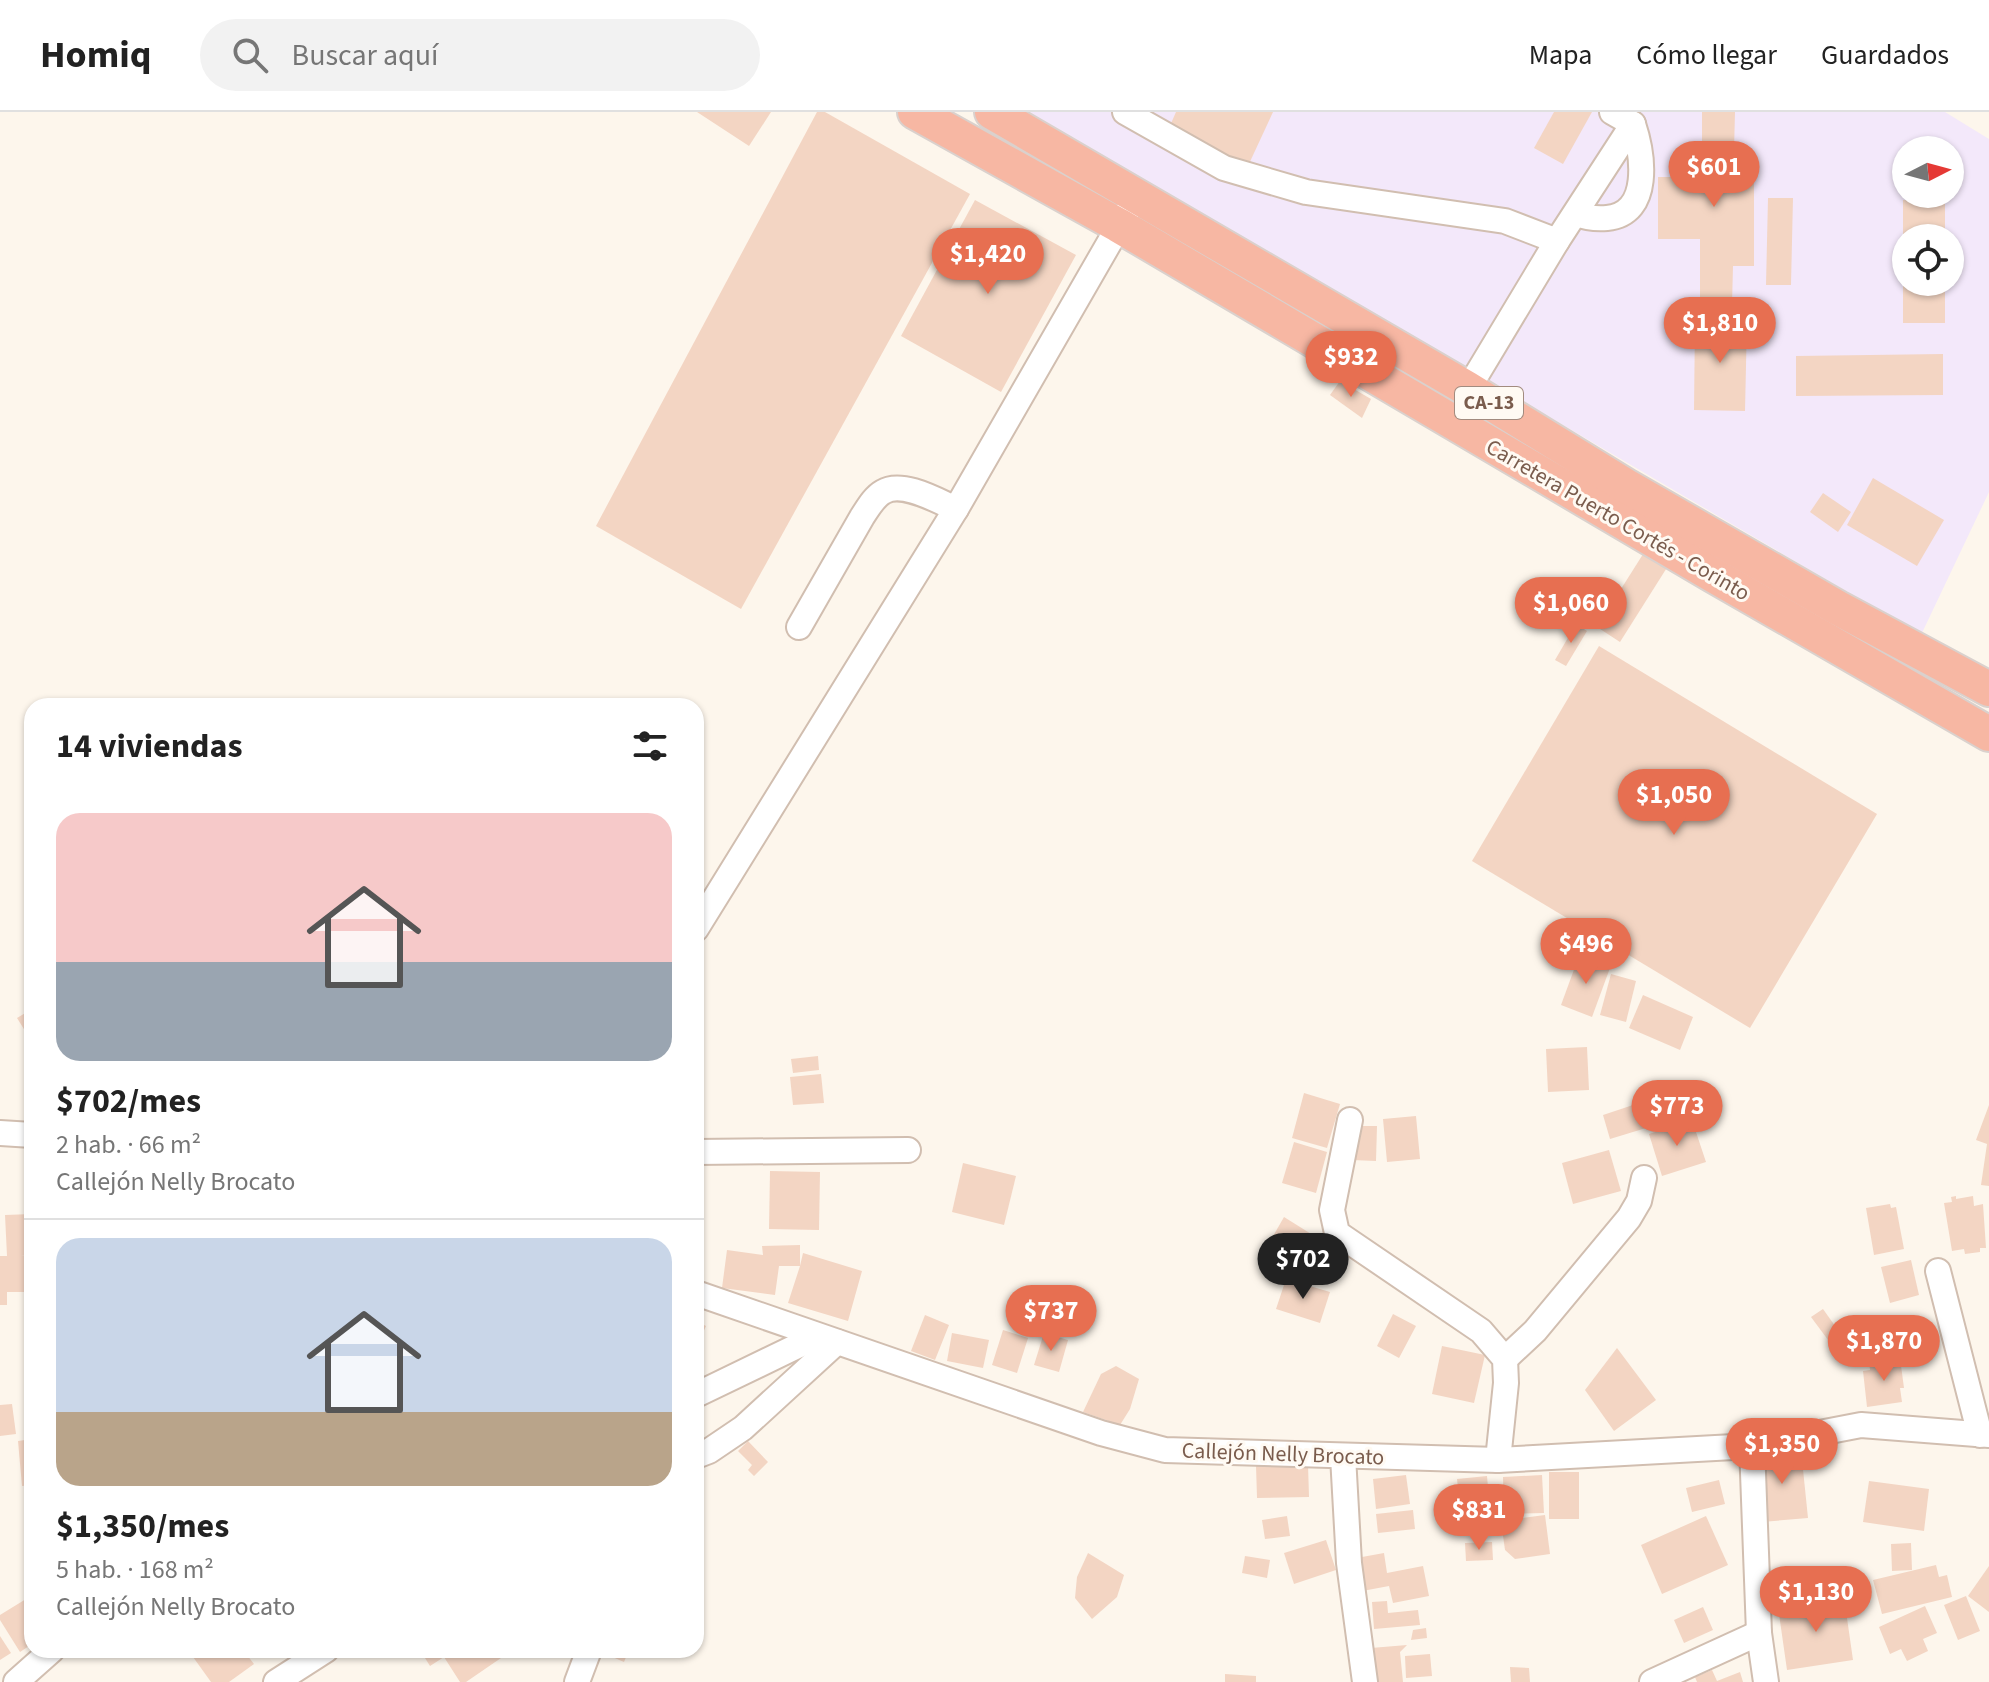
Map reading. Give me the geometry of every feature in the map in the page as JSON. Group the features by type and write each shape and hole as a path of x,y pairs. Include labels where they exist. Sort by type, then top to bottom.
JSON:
{"highway":[{"name":"Carretera Puerto Cortés - Corinto","path":"915,112 1118,225 1989,734"},
{"name":"Carretera Puerto Cortés - Corinto","path":"992,112 1468,389 1626,486 1838,608 1989,689"},
{"path":"1713,575 1737,550"}],"street":[{"path":"1125,112 1224,168 1306,192 1505,221 1557,241"},
{"path":"1468,389 1576,214 1622,118 1638,141 1642,159 1640,189 1633,205 1616,217 1586,218 1576,214"},
{"path":"704,916 956,509 1137,196"},
{"path":"799,627 862,517 884,491 901,488 918,492 956,509"},
{"path":"1350,1120 1332,1210 1337,1233 1481,1331 1505,1359 1506,1383 1498,1460"},
{"path":"0,1134 24,1135"},
{"path":"704,1152 908,1150"},
{"path":"1505,1359 1535,1331 1629,1218 1639,1201 1644,1178"},
{"path":"1938,1271 1984,1435"},
{"name":"Callejón Nelly Brocato","path":"704,1296 1101,1433 1165,1450 1498,1460 1752,1446 1861,1425 1984,1435"},
{"path":"704,1392 828,1339"},
{"path":"704,1453 743,1428 828,1339"},
{"path":"1752,1446 1759,1633 1766,1682"},
{"path":"1343,1456 1349,1563 1365,1682"},
{"path":"1652,1682 1759,1633"},
{"path":"16,1682 43,1658"},
{"path":"276,1682 314,1658"},
{"path":"577,1682 586,1658"}],"shaded area":[{"path":"1029,112 1945,112 1989,139 1989,492 1921,635"}],"building":[{"path":"697,112 771,112 749,146"},
{"path":"817,112 825,112 970,194 741,609 596,526"},
{"path":"1176,112 1273,112 1248,166 1169,128"},
{"path":"1554,112 1592,112 1563,164 1534,148"},
{"path":"1702,112 1735,112 1734,151 1754,152 1754,266 1733,266 1732,305 1700,305 1700,239 1658,239 1658,177 1702,177"},
{"path":"1768,198 1793,198 1791,285 1766,285"},
{"path":"975,200 1076,255 1001,392 901,336"},
{"path":"1903,208 1945,208 1945,224 1903,224"},
{"path":"1903,296 1945,296 1945,323 1903,323"},
{"path":"1695,320 1747,321 1745,411 1694,410"},
{"path":"1943,354 1943,395 1796,396 1796,356"},
{"path":"1340,381 1371,399 1362,418 1330,395"},
{"path":"1873,478 1944,520 1917,566 1847,525"},
{"path":"1823,493 1851,512 1838,532 1810,512"},
{"path":"1645,551 1668,566 1620,642 1597,627"},
{"path":"1576,624 1587,631 1566,666 1555,660"},
{"path":"1599,646 1877,814 1750,1028 1472,861"},
{"path":"1579,956 1610,968 1592,1017 1561,1005"},
{"path":"1611,974 1636,981 1626,1022 1600,1015"},
{"path":"1643,995 1693,1017 1680,1050 1629,1028"},
{"path":"24,1014 24,1029 17,1018"},
{"path":"1587,1047 1589,1090 1548,1092 1546,1049"},
{"path":"818,1056 819,1070 793,1073 791,1059"},
{"path":"821,1074 824,1103 793,1105 790,1077"},
{"path":"1304,1093 1340,1104 1327,1148 1292,1138"},
{"path":"1639,1103 1646,1128 1610,1139 1603,1115"},
{"path":"1989,1105 1989,1186 1981,1185 1987,1144 1976,1140"},
{"path":"1416,1116 1420,1159 1387,1162 1383,1119"},
{"path":"1692,1120 1706,1162 1662,1176 1649,1134"},
{"path":"1354,1126 1377,1126 1376,1161 1352,1160"},
{"path":"1294,1142 1327,1152 1316,1193 1282,1183"},
{"path":"1609,1150 1621,1191 1573,1204 1562,1163"},
{"path":"963,1163 1016,1176 1004,1225 952,1212"},
{"path":"770,1171 820,1172 819,1230 769,1229"},
{"path":"1956,1196 1956,1199 1973,1196 1974,1206 1983,1204 1986,1248 1980,1248 1980,1252 1965,1254 1964,1249 1952,1251 1944,1203 1952,1202 1951,1197"},
{"path":"1890,1204 1891,1208 1896,1207 1904,1249 1874,1255 1866,1208"},
{"path":"24,1214 24,1255 21,1255 24,1255 24,1292 7,1292 7,1305 0,1305 0,1256 7,1256 5,1215"},
{"path":"1284,1217 1316,1237 1303,1257 1272,1238"},
{"path":"800,1245 800,1266 779,1266 775,1295 722,1288 727,1250 763,1255 762,1246"},
{"path":"803,1253 862,1271 848,1321 788,1303"},
{"path":"1911,1260 1919,1295 1890,1303 1881,1267"},
{"path":"1286,1279 1330,1292 1320,1323 1276,1309"},
{"path":"1823,1309 1845,1340 1834,1348 1811,1317"},
{"path":"1393,1314 1416,1326 1399,1358 1377,1346"},
{"path":"925,1315 949,1325 935,1360 911,1351"},
{"path":"1003,1330 1028,1338 1017,1373 992,1365"},
{"path":"952,1333 989,1340 983,1368 947,1361"},
{"path":"1044,1333 1068,1340 1059,1372 1034,1365"},
{"path":"1442,1346 1485,1355 1474,1403 1432,1394"},
{"path":"1617,1348 1656,1400 1614,1431 1585,1390"},
{"path":"1900,1358 1904,1388 1900,1388 1902,1402 1867,1407 1863,1371 1870,1370 1869,1362"},
{"path":"1116,1366 1139,1379 1130,1409 1120,1425 1083,1412 1101,1374"},
{"path":"12,1404 16,1434 0,1436 0,1405"},
{"path":"24,1440 24,1486 22,1486 18,1441"},
{"path":"748,1441 768,1462 754,1476 748,1470 752,1465 738,1451"},
{"path":"1801,1450 1808,1518 1762,1522 1756,1454"},
{"path":"1308,1464 1309,1497 1257,1498 1256,1465"},
{"path":"1549,1472 1579,1472 1579,1519 1549,1519"},
{"path":"1406,1475 1410,1504 1376,1509 1373,1479"},
{"path":"1542,1475 1544,1513 1504,1514 1503,1477"},
{"path":"1487,1476 1491,1521 1462,1525 1457,1479"},
{"path":"1719,1480 1725,1504 1692,1512 1686,1488"},
{"path":"1869,1481 1929,1489 1924,1531 1863,1522"},
{"path":"1413,1510 1415,1529 1378,1533 1376,1514"},
{"path":"1545,1515 1550,1554 1515,1559 1505,1550 1501,1521"},
{"path":"1287,1516 1290,1536 1265,1539 1262,1520"},
{"path":"1706,1516 1728,1565 1662,1594 1641,1545"},
{"path":"1326,1540 1336,1570 1294,1584 1284,1553"},
{"path":"1492,1542 1493,1560 1466,1561 1465,1543"},
{"path":"1911,1543 1912,1570 1892,1571 1891,1544"},
{"path":"1088,1553 1124,1575 1117,1597 1092,1619 1075,1598 1077,1577"},
{"path":"1384,1553 1387,1573 1423,1566 1429,1596 1393,1603 1389,1586 1357,1592 1351,1559"},
{"path":"1245,1556 1270,1560 1267,1578 1242,1573"},
{"path":"1936,1565 1939,1577 1947,1575 1952,1597 1882,1614 1873,1580"},
{"path":"1989,1566 1989,1612 1968,1596"},
{"path":"1966,1596 1980,1631 1958,1640 1944,1605"},
{"path":"1844,1597 1853,1660 1787,1670 1778,1607"},
{"path":"24,1600 24,1649 20,1652 0,1620 0,1615"},
{"path":"1387,1601 1388,1613 1418,1610 1420,1625 1374,1629 1372,1602"},
{"path":"1925,1606 1937,1633 1923,1639 1928,1651 1907,1661 1901,1649 1890,1654 1879,1627"},
{"path":"1703,1607 1713,1630 1684,1643 1674,1620"},
{"path":"1426,1628 1427,1638 1411,1640 1413,1630"},
{"path":"0,1636 11,1653 0,1660"},
{"path":"1407,1645 1400,1652 1403,1682 1375,1682 1371,1648"},
{"path":"1430,1654 1432,1676 1406,1678 1405,1656"},
{"path":"194,1658 249,1658 254,1664 229,1682 211,1682"},
{"path":"425,1658 442,1658 430,1666"},
{"path":"445,1658 501,1658 466,1682 460,1682"},
{"path":"1510,1667 1529,1668 1530,1682 1511,1682"},
{"path":"1712,1670 1717,1681 1740,1672 1743,1682 1697,1682 1695,1677"},
{"path":"1225,1674 1256,1676 1256,1682 1225,1682"}]}
